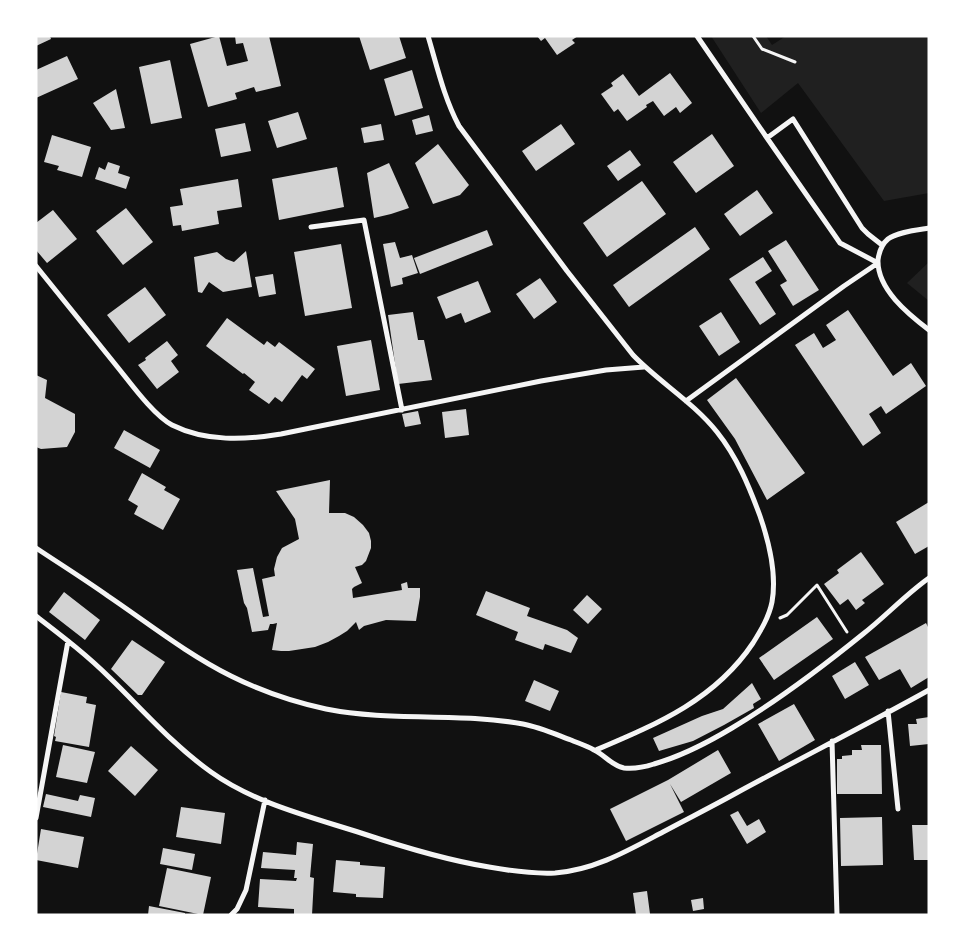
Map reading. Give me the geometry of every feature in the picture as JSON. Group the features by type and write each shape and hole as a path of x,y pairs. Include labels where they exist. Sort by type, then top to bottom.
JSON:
{"street":[{"path":"428,36 448,100 459,126 567,271 633,355 644,367 686,401 709,423 728,447 746,480 763,525 770,554 773,587 771,607 764,626 735,666 722,680 688,706 663,720 596,750"},
{"path":"697,36 840,243 878,263"},
{"path":"767,138 793,119 862,228 882,245"},
{"path":"311,227 364,220 402,410"},
{"path":"929,228 893,236 888,239 882,245 878,263 883,282 892,296 902,308 929,330"},
{"path":"686,401 878,263"},
{"path":"36,266 142,397 159,414 170,424 184,430 216,438 254,437 290,432 566,376 644,367"},
{"path":"36,548 208,663 229,675 271,693 326,708 350,712 465,718 525,724 596,750 616,766 626,768 652,765 685,753 709,742 780,698 853,642 929,578"},
{"path":"36,616 108,675 175,742 200,763 236,788 265,800 377,838 443,858 512,871 554,873 584,868 614,857 929,690"},
{"path":"36,818 68,641"},
{"path":"888,711 898,809"},
{"path":"832,741 837,915"},
{"path":"231,915 237,909 246,890 265,800"}],"path":[{"path":"753,36 762,49 795,62"},
{"path":"764,626 787,615 818,585 853,642"}],"shaded area":[{"path":"711,36 766,36 772,45 786,36 929,36 929,193 884,201 798,83 761,113"},
{"path":"929,262 929,301 907,283"}],"building":[{"path":"36,36 50,36 51,39 36,46"},
{"path":"219,36 227,66 248,61 243,43 236,44 235,36 269,36 281,86 256,92 254,87 235,93 237,99 208,107 190,44"},
{"path":"359,36 399,36 406,58 370,70"},
{"path":"537,36 578,36 572,40 575,43 557,55 545,38 541,41"},
{"path":"67,56 78,79 36,98 36,70"},
{"path":"170,60 182,118 151,124 139,67"},
{"path":"412,70 423,108 395,116 384,79"},
{"path":"670,73 692,103 680,113 676,107 664,116 653,101 627,121 618,109 614,112 601,94 613,86 611,83 623,74 639,96"},
{"path":"116,89 125,128 111,130 93,103"},
{"path":"298,112 307,139 277,148 268,121"},
{"path":"429,115 433,131 416,135 412,120"},
{"path":"245,123 251,151 221,157 215,129"},
{"path":"381,124 384,140 364,143 361,128"},
{"path":"561,124 575,144 536,171 522,151"},
{"path":"712,134 734,166 696,193 673,162"},
{"path":"52,135 91,147 82,177 57,170 59,166 44,162"},
{"path":"438,144 469,185 460,195 433,204 415,163"},
{"path":"630,150 641,165 618,181 607,166"},
{"path":"108,162 120,166 118,173 130,177 126,189 95,179 99,167 105,170"},
{"path":"389,163 409,208 374,218 367,173"},
{"path":"337,167 344,207 279,220 272,179"},
{"path":"238,179 242,207 217,211 219,224 182,231 181,225 173,226 170,207 183,205 180,189"},
{"path":"642,181 666,214 607,257 583,223"},
{"path":"757,190 773,213 740,236 724,214"},
{"path":"126,208 153,242 123,265 96,231"},
{"path":"53,210 77,239 47,263 36,250 36,223"},
{"path":"695,227 710,249 629,307 613,285"},
{"path":"487,230 493,245 420,274 414,258"},
{"path":"786,240 819,290 793,306 780,285 787,281 768,251"},
{"path":"395,242 400,258 412,255 418,273 402,278 403,284 391,287 383,244"},
{"path":"341,244 352,308 305,316 294,252"},
{"path":"246,251 252,287 223,292 209,282 202,293 198,292 194,257 217,252 234,262"},
{"path":"763,257 772,271 755,282 776,314 760,325 729,279"},
{"path":"273,274 276,294 259,297 255,277"},
{"path":"540,278 557,302 534,319 516,294"},
{"path":"478,281 491,312 465,323 461,313 446,319 437,297"},
{"path":"145,287 166,315 129,343 107,315"},
{"path":"848,310 893,376 911,363 926,386 886,414 881,406 869,414 881,433 863,446 795,345 814,333 823,348 836,340 826,325"},
{"path":"413,312 418,340 424,340 432,380 398,384 388,315"},
{"path":"721,312 740,342 719,356 699,326"},
{"path":"227,318 264,345 267,341 275,347 279,342 315,369 307,379 302,375 282,402 275,397 269,404 249,390 255,382 206,346"},
{"path":"371,340 380,390 346,396 337,346"},
{"path":"167,341 178,355 171,361 179,372 157,389 138,365"},
{"path":"36,375 47,380 45,398 75,414 75,432 67,447 41,449 36,447"},
{"path":"736,378 805,473 767,500 735,439 707,400"},
{"path":"466,409 469,435 445,438 442,412"},
{"path":"418,411 421,424 405,427 402,414"},
{"path":"124,430 160,450 150,468 114,448"},
{"path":"142,473 166,487 164,490 180,499 163,530 134,514 138,506 128,500"},
{"path":"330,480 329,513 345,513 354,517 369,533 371,541 371,548 366,561 362,565 355,567 362,583 352,589 353,598 402,590 401,584 407,582 408,588 420,588 416,621 386,620 364,626 359,630 356,622 339,636 315,647 289,651 272,650 277,623 270,624 268,630 252,632 237,570 253,568 263,617 269,616 262,579 275,576 274,569 277,557 282,548 299,539 295,519 276,491"},
{"path":"929,502 929,546 915,554 896,522"},
{"path":"861,552 884,584 862,600 865,603 856,610 848,599 840,605 824,584 839,573 837,570"},
{"path":"486,591 530,608 527,616 567,630 578,638 571,653 545,644 543,650 515,640 518,632 476,615"},
{"path":"64,592 100,620 85,640 49,612"},
{"path":"587,595 602,609 588,624 573,610"},
{"path":"817,617 833,639 774,680 759,658"},
{"path":"926,623 929,629 929,677 911,688 900,669 879,680 865,657"},
{"path":"132,640 165,662 142,695 138,695 111,669"},
{"path":"855,662 869,685 845,699 832,676"},
{"path":"534,680 559,691 550,711 525,701"},
{"path":"752,683 761,699 753,704 754,708 693,741 659,751 653,738 702,716 723,709"},
{"path":"61,692 87,697 86,703 96,705 89,747 55,741 56,737 54,736"},
{"path":"794,704 815,740 779,761 758,724"},
{"path":"929,717 929,744 910,746 908,724 917,724 916,719"},
{"path":"63,745 95,752 87,783 56,777"},
{"path":"861,745 881,745 882,794 837,794 837,759 842,759 842,756 852,755 852,750 862,750"},
{"path":"131,746 158,770 135,796 108,771"},
{"path":"718,750 731,773 681,802 670,784 684,812 626,841 610,809 668,780"},
{"path":"46,794 78,801 80,795 95,798 91,817 43,807"},
{"path":"181,807 225,813 221,844 176,837"},
{"path":"738,811 747,826 759,819 766,832 747,844 730,815"},
{"path":"882,817 883,865 841,866 840,818"},
{"path":"912,825 929,825 929,860 914,860"},
{"path":"41,829 84,837 78,868 36,860"},
{"path":"297,842 313,844 310,877 314,878 312,915 294,915 294,909 258,907 260,879 296,881 297,878 294,878 295,870 261,868 263,852 296,855"},
{"path":"163,848 195,854 192,870 160,864"},
{"path":"336,860 360,862 360,865 385,867 383,898 356,897 356,894 333,892"},
{"path":"167,868 211,877 203,915 159,906"},
{"path":"647,891 650,914 636,915 633,893"},
{"path":"703,898 704,909 693,911 691,900"},
{"path":"149,906 185,913 185,915 148,915"}]}
